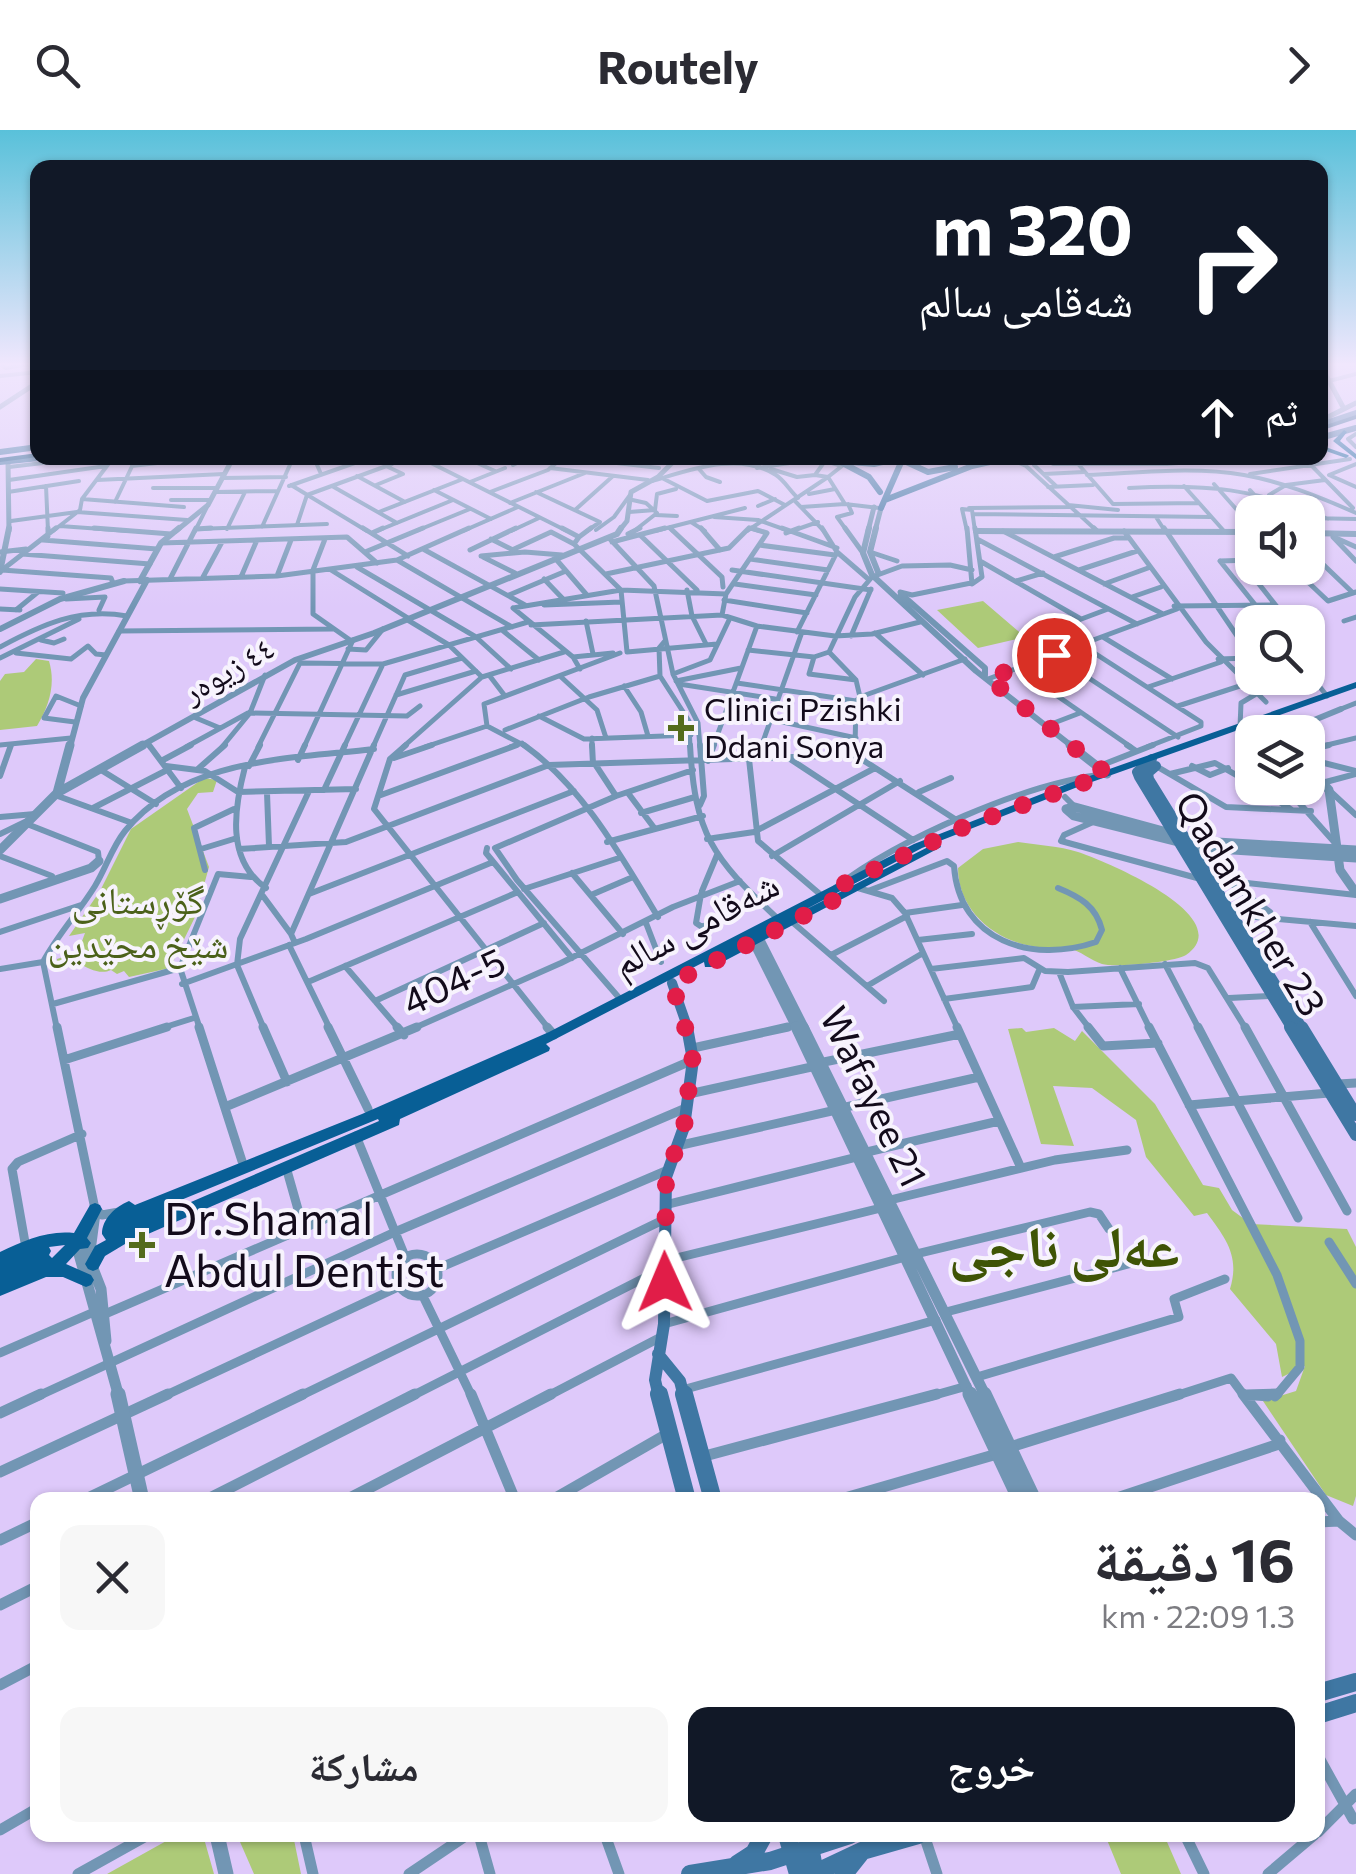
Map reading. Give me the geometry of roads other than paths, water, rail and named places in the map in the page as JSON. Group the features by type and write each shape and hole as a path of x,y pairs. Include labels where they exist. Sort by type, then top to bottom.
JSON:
{"highway":[{"path":"2,460 30,453"}],"main road":[{"path":"1328,451 1354,462"},
{"path":"846,465 869,477 880,502"},
{"path":"880,502 896,465"},
{"path":"909,465 935,472 954,465"},
{"path":"880,502 976,465"},
{"name":"شەقامی سالم","path":"1284,715 1332,702 1356,685"},
{"name":"شەقامی سالم","path":"858,887 966,826 1102,771 1154,762 1356,693"},
{"name":"شەقامی سالم","path":"122,1221 286,1167 356,1136 820,895 858,887 971,830 1070,802 1235,729"},
{"name":"Qadamkher 23","path":"1154,762 1147,776 1180,839"},
{"name":"Qadamkher 23","path":"1137,772 1204,878 1269,996 1356,1115"},
{"name":"Qadamkher 23","path":"1204,878 1233,915 1334,1088 1356,1134"},
{"name":"شەقامی سالم","path":"122,1221 467,1079 672,983 791,922 838,892"},
{"path":"672,983 693,1054 688,1101 668,1170 664,1330 655,1380 685,1492"},
{"name":"شەقامی سالم","path":"0,1259 26,1248 82,1257 100,1250 122,1221 242,1161 368,1109 467,1079"},
{"path":"82,1257 69,1247 48,1252 64,1270 82,1257 95,1210"},
{"name":"شەقامی سالم","path":"0,1268 48,1252"},
{"name":"شەقامی سالم","path":"0,1280 48,1252"},
{"name":"شەقامی سالم","path":"0,1290 48,1252"},
{"path":"658,1354 671,1366 682,1390 711,1492"},
{"path":"1325,1691 1356,1682"},
{"path":"1325,1712 1356,1703"},
{"path":"726,1868 754,1853 760,1842"},
{"path":"690,1874 795,1865 811,1842"},
{"path":"811,1842 856,1843"},
{"path":"811,1842 815,1874 856,1843"},
{"path":"844,1874 856,1843"}],"street":[{"path":"1,571 10,517 2,460 30,459"},
{"path":"1328,462 1354,462"},
{"path":"1328,462 1344,470"},
{"path":"1354,462 1329,478 1354,487"},
{"path":"80,465 82,499"},
{"path":"116,502 132,466 140,465"},
{"path":"170,579 229,465"},
{"path":"241,577 290,465"},
{"path":"317,465 321,474"},
{"path":"153,488 245,492 278,489 340,465"},
{"path":"307,494 389,465 403,474 376,485"},
{"path":"438,465 579,537"},
{"path":"482,465 495,471"},
{"path":"490,492 553,465"},
{"path":"637,465 659,468"},
{"path":"579,537 606,524 662,465"},
{"path":"646,482 670,465"},
{"path":"700,468 703,465"},
{"path":"550,468 646,482 719,465"},
{"path":"738,465 770,472 818,522 836,552"},
{"path":"755,465 758,471"},
{"path":"758,471 778,465"},
{"path":"815,475 821,465"},
{"path":"760,519 799,501 831,478 842,466 838,465"},
{"path":"1037,465 1056,486"},
{"path":"1079,465 1120,513"},
{"path":"1182,465 1200,484"},
{"path":"1242,475 1314,465"},
{"path":"6,490 106,466"},
{"path":"1,571 77,512 106,466"},
{"path":"1026,466 1098,531"},
{"path":"1310,466 1356,514"},
{"path":"765,467 797,476 831,478"},
{"path":"379,512 505,468"},
{"path":"700,468 706,477 720,482"},
{"path":"1044,474 1189,471 1242,475 1310,493 1356,514"},
{"path":"510,503 586,473"},
{"path":"1115,474 1144,504"},
{"path":"357,476 405,502"},
{"path":"575,510 613,476"},
{"path":"97,480 286,477"},
{"path":"148,504 157,478"},
{"path":"662,478 707,501 786,487"},
{"path":"831,478 852,513 837,517 867,553 887,560 954,565 972,577"},
{"path":"1129,488 1214,484 1269,495 1286,485 1325,480"},
{"path":"6,490 79,481"},
{"path":"1048,486 1094,484"},
{"path":"1214,484 1235,509"},
{"path":"290,485 408,556"},
{"path":"46,486 46,538"},
{"path":"332,486 397,522"},
{"path":"1184,486 1224,532"},
{"path":"168,502 181,487"},
{"path":"1310,493 1354,487"},
{"path":"618,534 634,532 656,512 657,494 676,488"},
{"path":"728,489 738,495"},
{"path":"606,574 729,548 760,519 835,489"},
{"path":"1248,489 1254,495"},
{"path":"434,490 491,519"},
{"path":"203,578 245,492"},
{"path":"536,492 600,522 579,537 578,546"},
{"path":"766,492 785,506"},
{"path":"297,525 307,494"},
{"path":"629,497 656,512"},
{"path":"618,534 629,512 629,497"},
{"path":"640,501 656,498"},
{"path":"82,499 209,503"},
{"path":"758,506 776,499"},
{"path":"46,538 159,546 257,540 352,542 453,500"},
{"path":"707,501 709,516"},
{"path":"799,501 880,502 867,553 873,580 851,636"},
{"path":"168,502 184,507"},
{"path":"1346,502 1356,502"},
{"path":"52,876 0,853 56,794 81,706 159,546 209,503"},
{"path":"1113,504 1200,503"},
{"path":"21,612 59,595 113,582 277,576 397,560 518,506"},
{"path":"971,511 1069,506 1156,517 1211,517"},
{"path":"365,552 390,545 470,508"},
{"path":"610,540 744,508"},
{"path":"972,577 962,509 1080,516 1120,513"},
{"path":"909,597 972,577 982,578 971,511"},
{"path":"0,514 10,517 77,512 187,520"},
{"path":"313,614 313,572 328,524 336,512"},
{"path":"629,512 677,516"},
{"path":"419,514 437,523"},
{"path":"1325,519 1356,514"},
{"path":"709,516 760,519 836,552 1102,771"},
{"path":"1156,517 1235,633"},
{"path":"470,550 540,518"},
{"path":"691,522 708,533 720,550"},
{"path":"786,533 818,522"},
{"path":"197,529 328,524"},
{"path":"60,526 170,534"},
{"path":"670,528 722,578 726,617 710,660 676,680"},
{"path":"724,594 735,584 766,533 749,528"},
{"path":"976,535 1003,531 1126,534 1235,531"},
{"path":"1003,531 1164,614"},
{"path":"516,551 554,532 578,546 621,590 624,652"},
{"name":"٤٤ زیوەر","path":"56,794 196,718 265,675 351,643 578,546 610,540 618,534"},
{"path":"1126,534 1175,608 1235,674"},
{"path":"1054,556 1126,534"},
{"path":"1325,535 1356,534"},
{"path":"640,535 697,590"},
{"path":"976,535 1137,624"},
{"path":"1330,535 1356,546"},
{"path":"1330,535 1356,561"},
{"path":"449,537 515,573"},
{"path":"491,539 516,551"},
{"path":"277,576 291,540"},
{"path":"610,540 654,590 663,646 698,723 707,839 740,881 777,918"},
{"path":"352,542 377,564"},
{"path":"352,542 352,567"},
{"path":"760,545 836,552"},
{"path":"3,554 30,549"},
{"path":"1015,558 1038,549"},
{"path":"423,550 528,605"},
{"path":"480,556 516,551 558,557 586,594"},
{"path":"1079,570 1137,551"},
{"path":"820,895 772,856 754,832 753,758 799,632 836,552"},
{"path":"22,554 150,564"},
{"path":"748,650 814,657 829,652 859,588 888,567 971,558"},
{"path":"750,559 828,570"},
{"path":"397,560 512,627"},
{"path":"1235,560 1220,561 1235,580"},
{"path":"980,561 1081,619"},
{"path":"1325,566 1355,594"},
{"path":"352,567 433,609 476,637 511,668"},
{"path":"1104,584 1148,568"},
{"path":"331,570 449,645 505,696"},
{"path":"732,570 859,588"},
{"path":"1,571 76,575 113,582"},
{"path":"509,595 566,571"},
{"path":"1016,581 1044,572"},
{"path":"350,582 370,574"},
{"path":"59,595 76,575"},
{"path":"544,580 562,603 558,622"},
{"path":"873,580 909,597 985,668 987,677"},
{"path":"1074,589 1096,580"},
{"path":"0,589 59,595 96,592 113,582"},
{"path":"735,584 816,595"},
{"path":"1239,585 1255,605"},
{"path":"1259,585 1274,605"},
{"path":"1311,585 1328,601 1355,594"},
{"path":"1132,598 1161,587"},
{"path":"562,603 586,594 621,590 697,590 807,613"},
{"path":"687,590 692,616 706,644"},
{"path":"1,627 38,592"},
{"path":"96,592 105,596 100,610"},
{"path":"580,669 572,657 514,608 620,602"},
{"path":"987,677 1103,638 1175,608 1235,606"},
{"path":"489,613 502,608"},
{"path":"1064,652 1039,635 1108,608"},
{"path":"0,609 71,624"},
{"path":"0,646 53,621 100,610 127,616"},
{"path":"294,629 313,614"},
{"path":"298,760 351,643 313,614"},
{"path":"368,1109 342,1060 292,941 239,849 234,808 238,792 298,662 383,664 512,627 558,622 726,617 756,626 851,636 920,622"},
{"path":"1344,621 1356,617"},
{"path":"40,655 51,639 79,619"},
{"path":"586,621 593,654"},
{"path":"693,797 699,763 735,692 756,626"},
{"path":"1,627 23,634"},
{"path":"119,631 333,629"},
{"path":"769,652 778,629"},
{"path":"33,630 51,639"},
{"path":"502,630 539,660"},
{"path":"874,633 923,675"},
{"path":"1103,638 1172,679"},
{"path":"1,659 41,640 64,639"},
{"path":"572,657 718,644"},
{"path":"838,892 858,868 913,840 958,820 1102,771 1136,751 1201,726 1178,706 1082,645"},
{"path":"16,652 72,659 88,646 96,654 106,654"},
{"path":"406,646 420,653"},
{"path":"663,646 660,676 689,721 699,763"},
{"path":"554,1035 374,809 390,760 486,676 564,652"},
{"path":"487,726 484,704 624,652"},
{"path":"829,652 856,680 855,755"},
{"path":"1054,655 1178,737"},
{"path":"51,670 55,657"},
{"path":"814,657 810,674 856,680"},
{"path":"292,941 405,675 462,658"},
{"path":"738,683 858,699 964,659"},
{"path":"1148,687 1220,661 1235,660"},
{"path":"1120,669 1142,661"},
{"path":"530,663 546,681"},
{"path":"324,790 383,664"},
{"path":"676,680 741,668"},
{"path":"1016,668 1136,751"},
{"path":"396,696 476,672"},
{"path":"199,768 223,749 265,686 265,675"},
{"path":"560,676 589,697 603,717 606,738"},
{"path":"505,730 589,697 660,676"},
{"path":"676,680 775,699"},
{"path":"624,686 641,712 648,736"},
{"path":"1178,706 1235,688"},
{"path":"1325,693 1332,702"},
{"path":"1240,715 1240,702 1254,695"},
{"path":"1257,695 1266,702"},
{"path":"75,722 44,718 56,696 81,706"},
{"path":"1312,715 1332,702 1356,703"},
{"path":"93,808 133,788 248,712 406,716 420,706"},
{"path":"1046,726 1080,713"},
{"path":"539,716 570,735 592,738 691,735"},
{"path":"196,718 221,728"},
{"path":"769,720 856,738"},
{"path":"390,760 487,726 505,730 574,792 658,917"},
{"path":"0,745 70,738"},
{"path":"592,738 594,764 616,796"},
{"path":"1325,747 1352,740 1356,749"},
{"path":"380,796 522,743"},
{"path":"0,776 11,744"},
{"path":"148,744 181,788"},
{"path":"0,970 43,962 132,823 181,788 208,773 374,750"},
{"path":"239,849 346,842 549,766 594,764 855,755 958,820"},
{"path":"787,757 913,840"},
{"path":"1154,762 1226,808 1311,811"},
{"path":"491,848 699,763"},
{"path":"1170,774 1212,763 1235,772"},
{"path":"1325,763 1356,772"},
{"path":"166,765 199,768 238,792 356,789"},
{"path":"1192,766 1210,775 1228,768"},
{"path":"707,839 754,832 875,768"},
{"path":"101,770 156,804"},
{"path":"1326,787 1356,772"},
{"path":"918,792 951,778"},
{"path":"772,856 900,782"},
{"path":"1326,787 1356,815"},
{"path":"1326,787 1340,870 1356,894"},
{"path":"288,1082 237,964 240,939 287,845 309,790"},
{"path":"310,894 574,792"},
{"path":"267,793 269,846"},
{"path":"628,793 655,829"},
{"path":"56,794 132,823"},
{"path":"642,813 693,797 702,800"},
{"path":"1180,839 1070,802 1066,811 1094,821 1180,839 1336,850 1355,857"},
{"path":"1284,805 1292,810"},
{"path":"1304,805 1336,850"},
{"path":"205,870 194,828 234,808"},
{"path":"607,842 703,816"},
{"path":"0,817 33,819 98,852 100,861"},
{"path":"0,834 33,819"},
{"path":"1318,820 1333,819"},
{"path":"1094,821 1062,836 1061,841 1204,878 1356,894"},
{"path":"201,849 238,838"},
{"path":"491,848 493,862 577,956"},
{"path":"491,848 544,923 621,1000"},
{"path":"717,855 702,893 696,923 705,928 758,900"},
{"path":"308,982 521,890 618,858"},
{"path":"0,896 100,861"},
{"path":"0,896 92,868 100,861"},
{"path":"858,887 948,861 954,868 962,905 988,931 1026,948 1058,951 1096,942 1102,930 1096,912 1083,898 1058,888"},
{"path":"182,984 493,862"},
{"path":"572,873 624,934"},
{"path":"242,1161 180,968 218,874 252,876"},
{"path":"591,895 633,878"},
{"name":"404-5","path":"224,1107 404,1035 624,934 702,893 740,881"},
{"path":"1229,882 1270,912"},
{"path":"858,887 892,898 906,914 1021,1168"},
{"path":"0,932 82,905"},
{"path":"831,955 906,914 962,905"},
{"path":"1233,915 1270,912 1310,922 1356,926"},
{"path":"791,922 884,1001"},
{"path":"1310,922 1356,996"},
{"path":"375,1002 544,923"},
{"path":"646,923 661,962"},
{"path":"918,940 972,934"},
{"name":"Wafayee 21","path":"756,939 795,1025 820,1064"},
{"name":"Wafayee 21","path":"756,939 820,1064 1004,1451 1029,1492"},
{"path":"867,986 924,953"},
{"path":"931,969 1024,958 1040,968 1059,972 1195,963 1208,968 1229,998 1348,1210"},
{"path":"43,962 95,1210 122,1221"},
{"path":"1165,964 1298,1218"},
{"path":"344,966 404,1035"},
{"path":"53,1004 180,968"},
{"path":"944,999 1032,987 1040,968"},
{"path":"1120,968 1266,1254 1300,1341 1300,1367 1275,1398 1246,1395"},
{"path":"1059,972 1073,1007 1103,1046 1158,1043"},
{"path":"1229,998 1269,996"},
{"path":"1073,1007 1138,1004"},
{"path":"64,1060 194,1018"},
{"path":"0,1353 380,1194 693,1054 795,1025"},
{"path":"0,1413 688,1101 820,1064 960,1034"},
{"path":"676,1146 979,1077"},
{"path":"1189,1104 1334,1088 1356,1082"},
{"path":"101,1492 665,1212 999,1120"},
{"path":"26,1248 12,1169 18,1162 82,1134"},
{"path":"356,1136 406,1259"},
{"path":"222,1492 664,1264 1021,1168 1073,1156 1127,1150"},
{"path":"286,1167 303,1227"},
{"path":"440,1268 427,1256 406,1259 394,1276 396,1288 407,1295 422,1294 434,1286 440,1268 668,1170"},
{"path":"361,1492 664,1330 910,1256 1093,1211 1109,1229"},
{"path":"1330,1242 1356,1284"},
{"path":"82,1257 100,1313 140,1492"},
{"path":"682,1390 1132,1263"},
{"path":"701,1457 972,1382 1179,1317 1174,1299 1225,1279"},
{"path":"0,1472 396,1288"},
{"path":"422,1294 462,1371 512,1492"},
{"path":"865,1492 1230,1378 1246,1395 1310,1492"},
{"path":"566,1492 667,1434"},
{"path":"1135,1492 1278,1442"},
{"name":"Wafayee 21","path":"1004,1451 1017,1492"},
{"path":"1328,1521 1356,1536"},
{"path":"0,1540 30,1526"},
{"path":"0,1605 30,1590"},
{"path":"0,1685 30,1669"},
{"path":"1325,1768 1352,1815"},
{"path":"1352,1815 1356,1794"},
{"path":"0,1830 30,1813"},
{"path":"1325,1826 1352,1815"},
{"path":"78,1874 135,1842"},
{"path":"219,1842 226,1874"},
{"path":"306,1842 313,1874"},
{"path":"409,1874 457,1842"},
{"path":"482,1842 490,1874"},
{"path":"608,1842 619,1874"},
{"path":"924,1842 937,1874"},
{"path":"1188,1842 1204,1874"},
{"path":"1268,1874 1306,1842"}],"place":[{"name":"Clinici Pzishki Ddani Sonya","path":"681,728"},
{"name":"Dr.Shamal Abdul Dentist","path":"142,1245"}],"district":[{"name":"عەلی ناجی","path":"1064,1248"}],"park label":[{"name":"گۆڕستانی شێخ محێدین","path":"138,923"}]}
